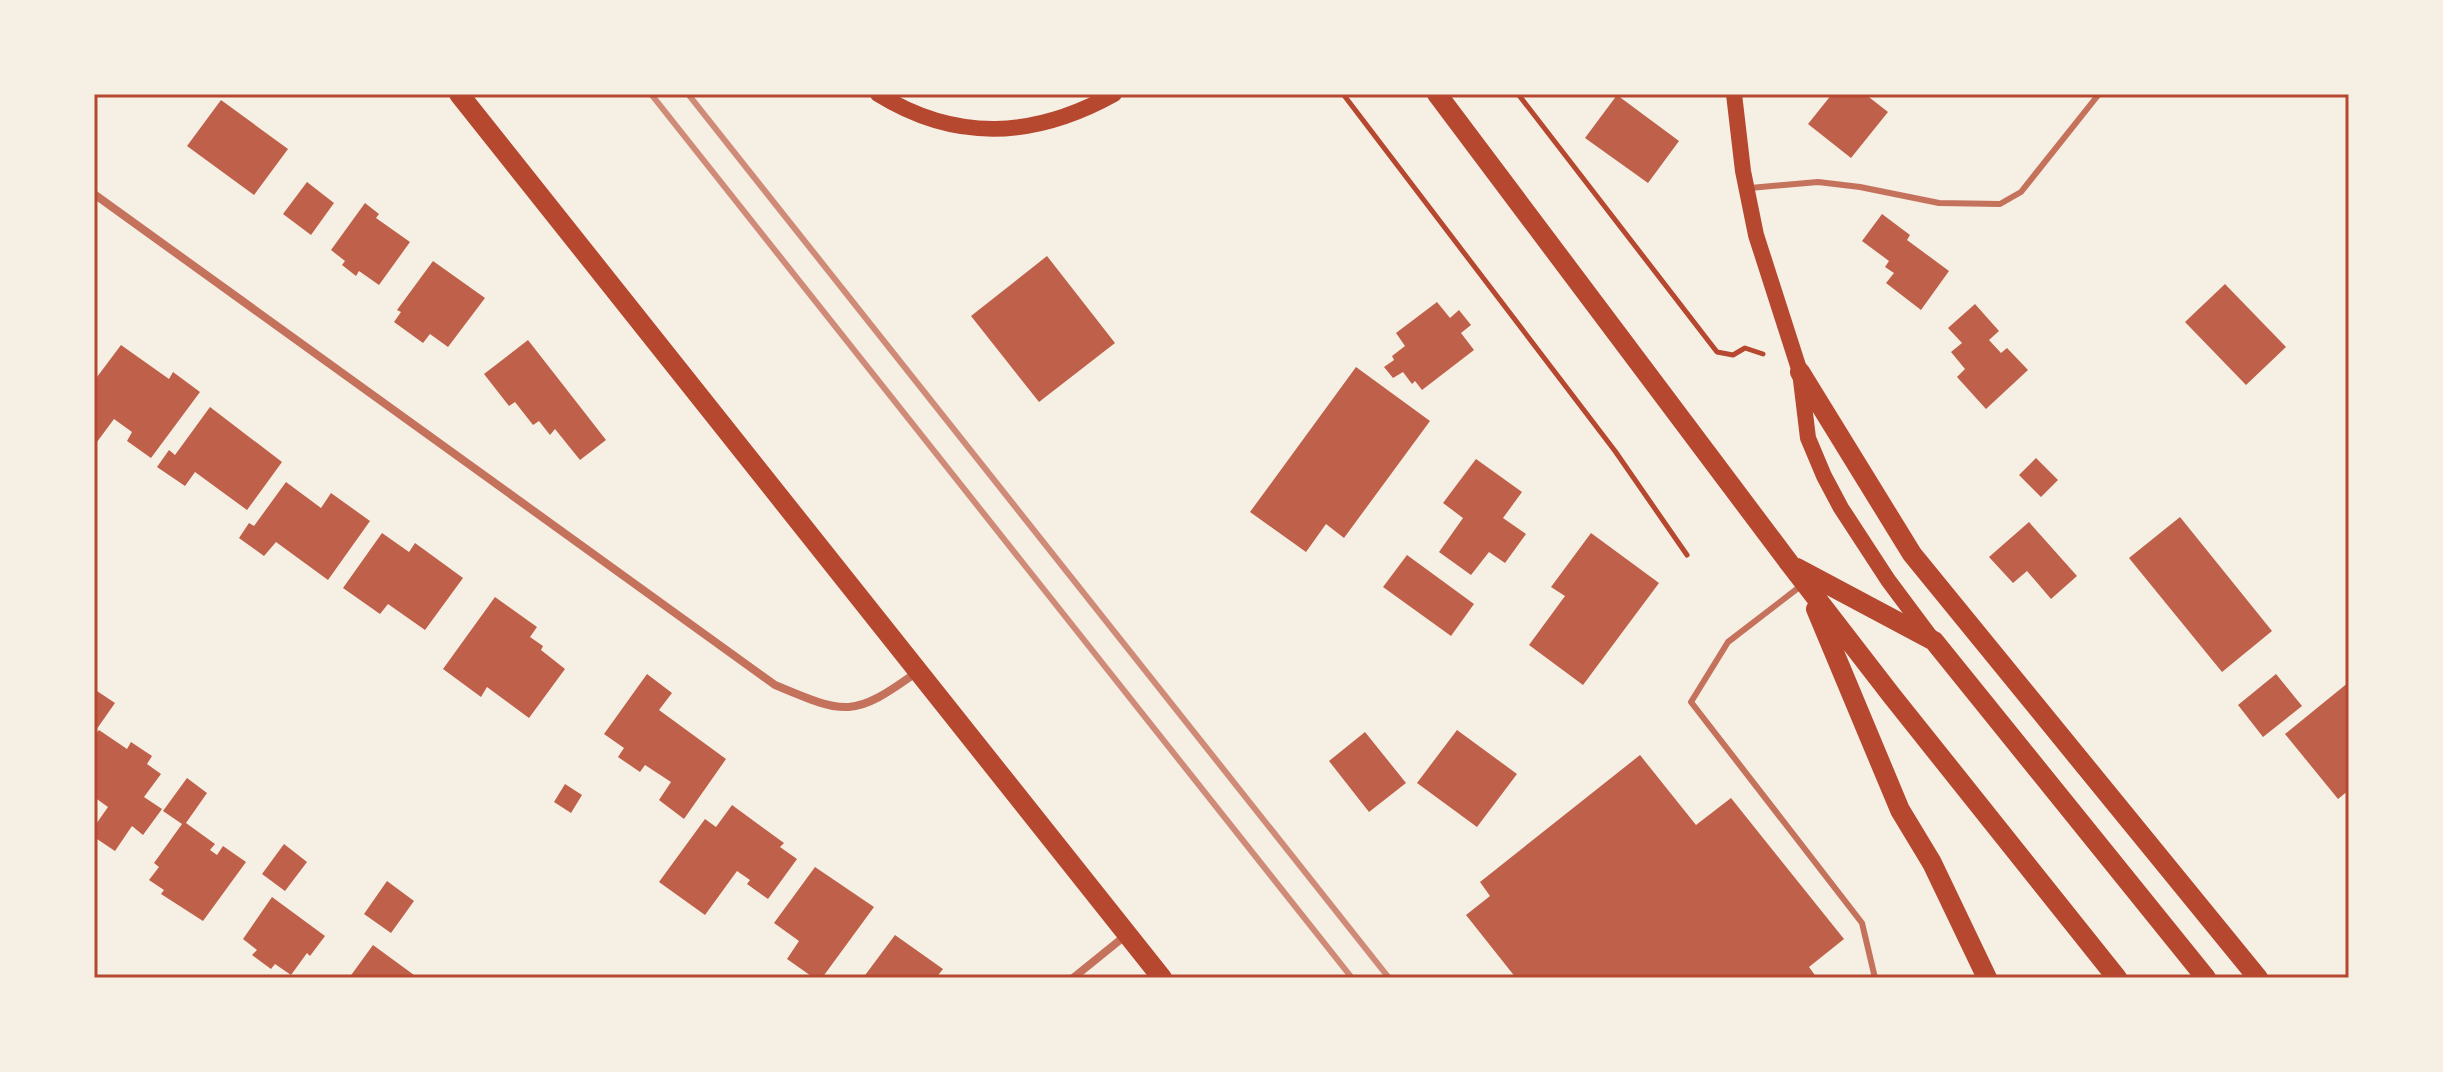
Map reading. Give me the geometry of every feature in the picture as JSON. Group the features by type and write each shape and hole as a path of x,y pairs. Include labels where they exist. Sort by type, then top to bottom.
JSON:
{"main road":[{"path":"459,94 1162,978"},
{"path":"878,94 914,114 936,121 963,127 1021,129 1067,117 1114,94"},
{"path":"1437,94 1790,564 2117,978"},
{"path":"1734,94 1746,188 1760,250 1800,372 1808,438 1824,476 1888,580 1934,641 2206,978"},
{"path":"1800,372 1912,554 2258,978"},
{"path":"1790,564 1934,641"},
{"path":"1805,583 1900,810 1943,885 1987,978"}],"street":[{"path":"94,194 775,685 821,705 854,708 879,700 918,672"},
{"path":"1073,978 1128,935"}],"lane":[{"path":"1746,188 1818,182 1939,203 2000,204 2021,192 2099,94"},
{"path":"1805,583 1728,642 1691,702 1862,923 1875,978"}],"path":[{"path":"1343,94 1615,451 1687,555"},
{"path":"1518,94 1717,352 1733,355 1745,348 1763,354"}],"building":[{"path":"1832,94 1865,94 1888,112 1851,158 1808,124"},
{"path":"1617,95 1679,141 1648,183 1585,138"},
{"path":"221,100 288,149 254,195 187,146"},
{"path":"307,182 334,203 311,235 283,214"},
{"path":"365,203 379,214 376,218 410,242 379,285 359,271 356,276 342,265 345,261 331,250"},
{"path":"1882,214 1910,235 1907,240 1949,271 1921,310 1886,283 1894,273 1885,267 1889,261 1862,241"},
{"path":"1047,256 1115,343 1039,402 971,316"},
{"path":"433,261 485,298 448,347 430,334 423,343 394,322 401,312 397,310"},
{"path":"2225,284 2286,347 2246,385 2185,322"},
{"path":"1437,302 1450,318 1459,310 1471,325 1461,333 1474,350 1422,390 1415,381 1412,384 1403,372 1393,378 1384,367 1405,346 1396,333"},
{"path":"1975,304 1999,331 1989,340 2001,353 2007,348 2028,370 1986,409 1957,377 1965,369 1951,352 1962,343 1948,328"},
{"path":"528,340 606,440 580,460 555,429 550,435 539,421 533,425 515,402 509,406 484,374"},
{"path":"121,345 169,379 173,372 200,392 151,458 127,441 132,432 114,419 94,446 94,381"},
{"path":"1356,367 1430,421 1344,538 1326,524 1306,552 1250,512"},
{"path":"210,407 282,462 247,510 195,472 185,486 157,467 169,450 175,455"},
{"path":"2036,458 2058,480 2041,497 2019,475"},
{"path":"1476,459 1522,492 1503,518 1526,534 1505,563 1489,552 1471,575 1439,552 1463,518 1443,503"},
{"path":"286,482 321,508 331,493 370,521 328,580 276,542 264,556 239,538 249,523 254,526"},
{"path":"2180,517 2272,631 2222,672 2129,558"},
{"path":"2029,522 2077,576 2051,599 2027,571 2013,583 1989,557"},
{"path":"382,533 409,552 415,543 463,578 425,630 388,604 380,614 343,588"},
{"path":"1591,533 1659,583 1583,685 1529,645 1565,596 1551,587"},
{"path":"1407,555 1474,604 1451,636 1383,587"},
{"path":"495,597 537,627 530,637 565,669 529,718 487,687 481,697 443,669"},
{"path":"647,674 672,693 659,710 726,759 684,819 659,800 671,782 645,765 640,772 618,757 624,748 604,734"},
{"path":"2276,674 2302,706 2263,737 2238,705"},
{"path":"2349,682 2349,790 2338,799 2285,734"},
{"path":"94,689 115,703 94,733"},
{"path":"99,730 127,749 131,742 152,756 147,764 161,774 144,797 162,809 143,835 132,826 115,851 94,837 94,827 108,807 94,797 94,736"},
{"path":"1457,730 1517,774 1477,827 1417,783"},
{"path":"1365,732 1406,783 1369,812 1329,761"},
{"path":"1640,755 1696,825 1731,798 1844,939 1809,967 1817,978 1516,978 1466,915 1490,896 1480,882"},
{"path":"187,778 207,793 186,823 215,844 210,850 217,855 223,846 246,862 203,921 161,894 164,890 149,880 159,867 154,863 182,824 163,811"},
{"path":"565,784 582,795 571,813 554,802"},
{"path":"732,805 784,843 780,847 797,859 768,899 747,884 750,880 737,871 705,915 659,882 705,819 716,827"},
{"path":"284,844 307,862 285,891 262,874"},
{"path":"815,867 874,907 822,978 814,978 787,959 799,941 774,923"},
{"path":"387,881 414,901 391,933 364,914"},
{"path":"272,897 325,936 291,975 275,964 271,969 252,955 257,950 243,939"},
{"path":"895,935 943,969 936,978 863,978"},
{"path":"373,945 414,975 412,978 349,978"}],"railway":[{"path":"651,94 1352,978"},
{"path":"688,94 1389,978"}]}
